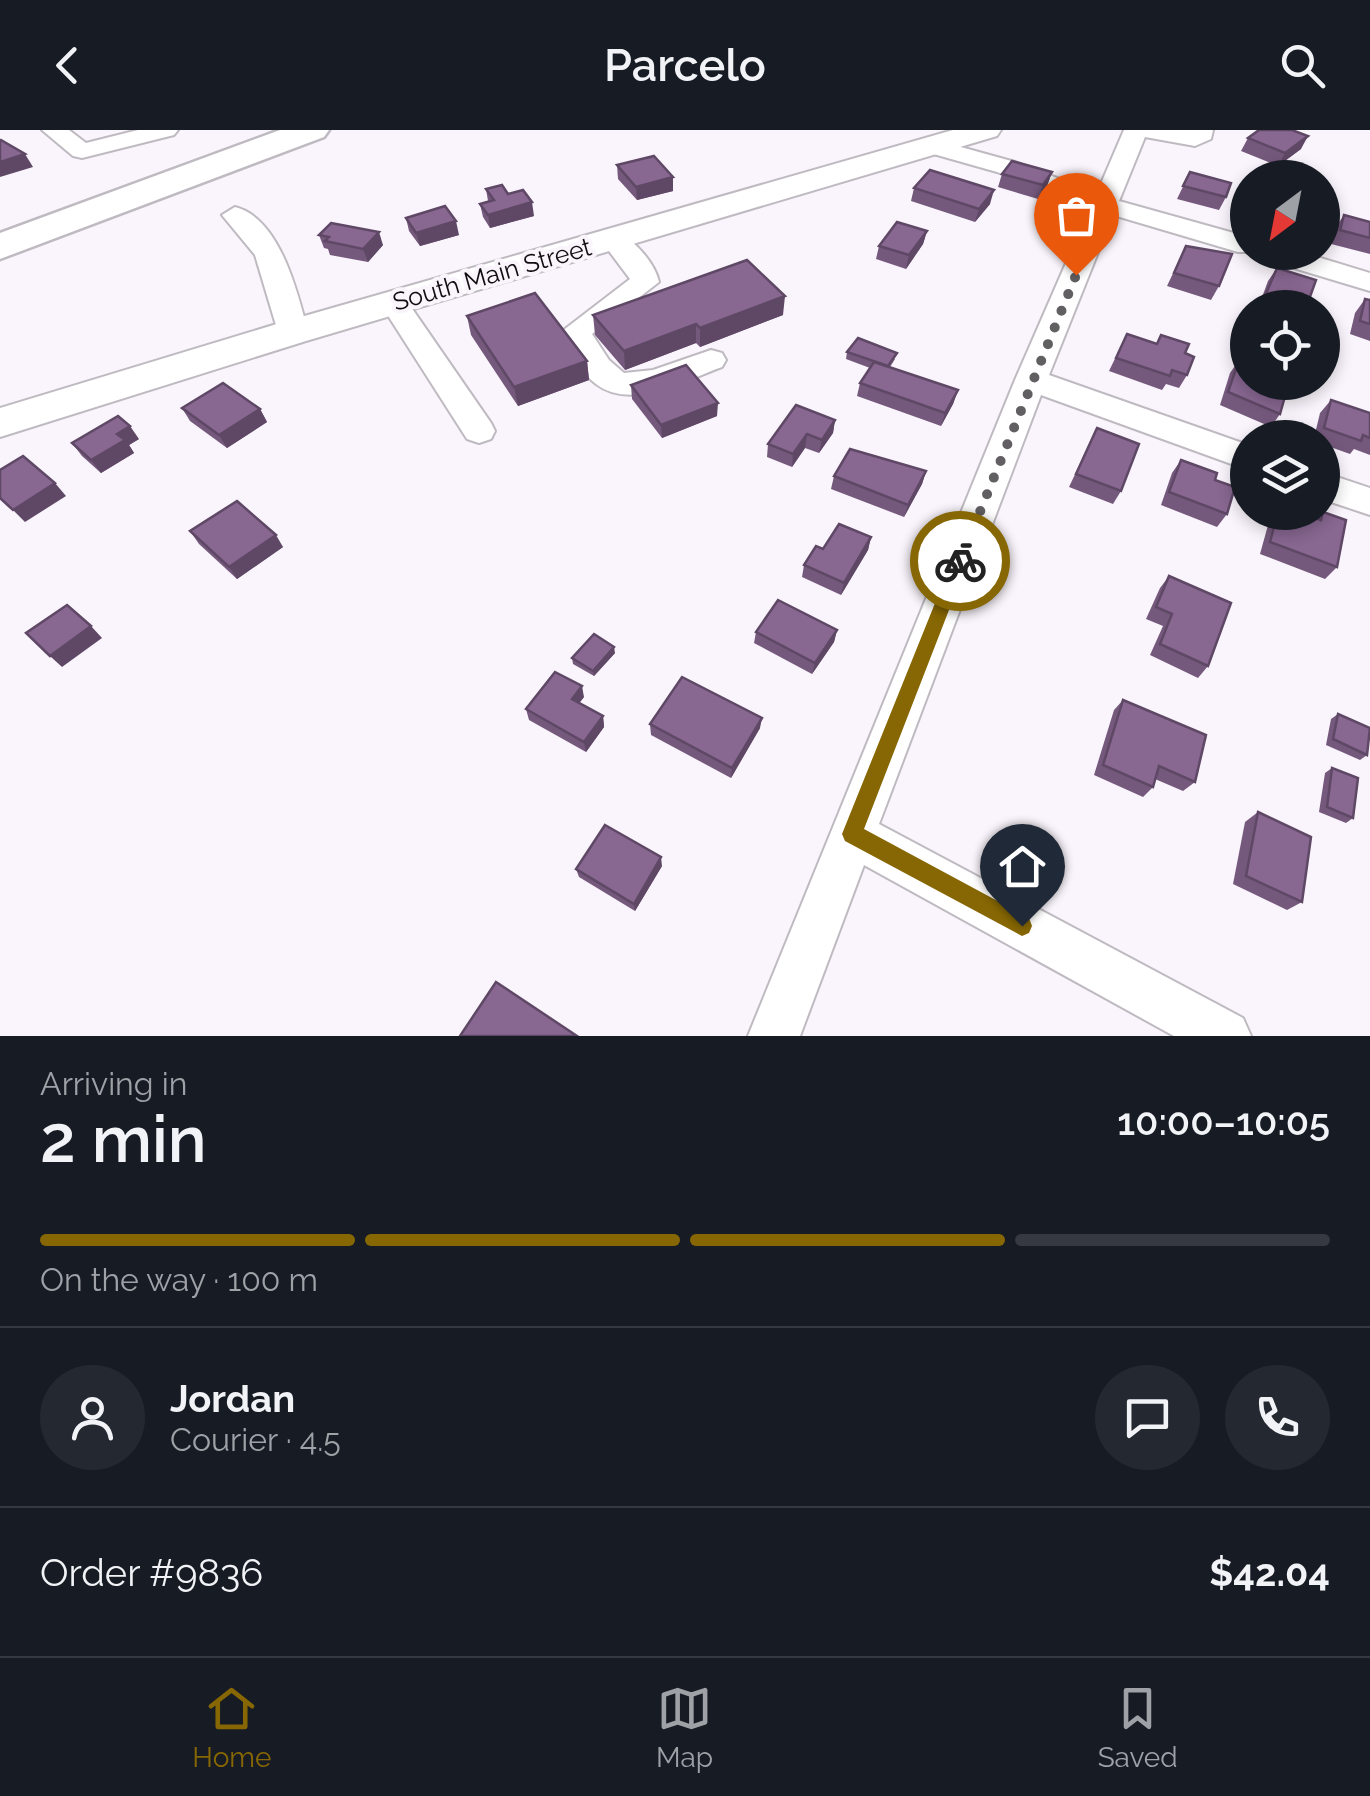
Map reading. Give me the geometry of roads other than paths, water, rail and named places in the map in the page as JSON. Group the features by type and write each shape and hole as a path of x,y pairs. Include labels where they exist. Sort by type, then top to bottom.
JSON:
{"highway":[{"path":"0,218 242,130"},
{"path":"0,246 312,130"}],"main road":[{"name":"South Main Street","path":"0,423 926,140 986,130"}],"street":[{"path":"54,130 82,150 166,130"},
{"path":"774,1036 1031,380 1136,130"},
{"path":"1147,130 1195,138 1203,134 1201,130"},
{"path":"926,140 1105,205 1230,241"},
{"path":"235,216 264,242 277,267 292,332"},
{"path":"613,238 644,272 644,282 576,332 605,376 621,385 638,383 711,360"},
{"path":"1330,270 1370,282"},
{"path":"394,304 479,431"},
{"path":"1031,380 1230,452"},
{"path":"1340,491 1370,502"},
{"path":"852,834 1224,1036"}]}
